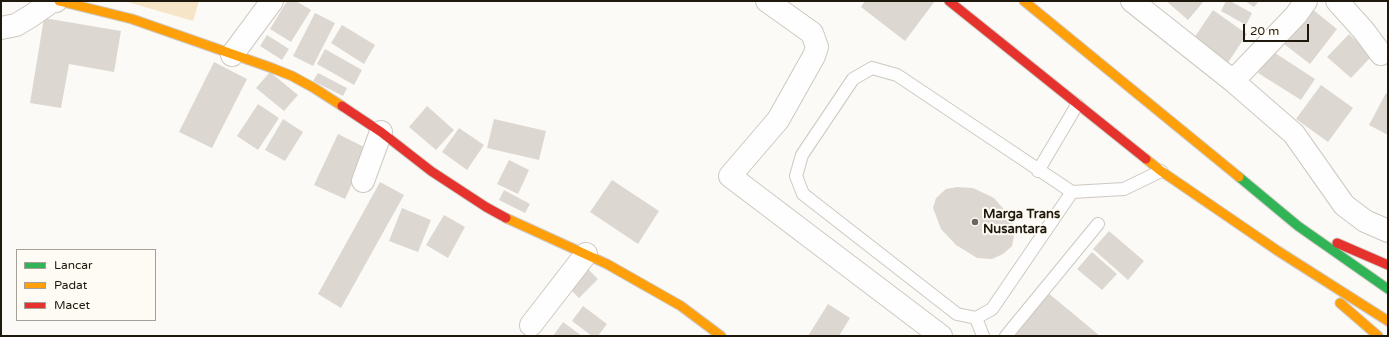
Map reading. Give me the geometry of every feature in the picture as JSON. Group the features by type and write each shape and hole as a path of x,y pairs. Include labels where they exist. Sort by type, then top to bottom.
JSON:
{"main road":[{"path":"58,1 132,19 292,76 314,88 381,132 431,171 486,207 515,223 607,264 681,306 721,336"},
{"path":"949,1 1161,171 1278,251 1388,321"},
{"path":"1024,1 1298,226 1388,289"},
{"path":"1298,226 1388,264"},
{"path":"1278,251 1378,336"}],"street":[{"path":"1,28 16,25 51,2 58,1"},
{"path":"232,55 272,1"},
{"path":"767,1 812,34 817,47 814,56 778,120 730,176 941,336"},
{"path":"1132,1 1233,81 1294,134 1344,205 1365,221 1388,231"},
{"path":"1233,81 1296,15 1306,1"},
{"path":"1338,1 1364,31 1381,54"},
{"path":"363,182 381,132"},
{"path":"531,325 586,254"}],"lane":[{"path":"1072,192 992,309 976,318 956,314 803,194 796,176 802,155 853,79 872,68 898,75 1038,171 1072,192 1124,189 1161,171"},
{"path":"1038,171 1077,105"},
{"path":"1006,336 1098,224"},
{"path":"976,318 983,336"}],"shaded area":[{"path":"124,1 199,1 193,21"}],"building":[{"path":"287,1 296,1 311,10 291,42 270,29"},
{"path":"865,1 935,1 905,41 861,7"},
{"path":"1166,1 1204,1 1188,20"},
{"path":"1226,1 1230,1 1252,13 1246,25 1221,11"},
{"path":"1245,1 1259,1 1254,7"},
{"path":"1312,9 1337,29 1310,64 1284,44"},
{"path":"1213,10 1247,34 1227,64 1192,41"},
{"path":"315,13 335,23 313,66 293,56"},
{"path":"44,18 121,31 114,72 69,64 61,108 30,103"},
{"path":"342,25 375,45 364,64 331,43"},
{"path":"1349,34 1372,56 1351,78 1327,57"},
{"path":"267,35 289,49 282,60 260,46"},
{"path":"325,49 362,70 354,85 317,64"},
{"path":"1272,51 1315,79 1301,100 1258,73"},
{"path":"214,62 247,79 212,148 179,132"},
{"path":"270,72 298,95 284,111 256,88"},
{"path":"318,73 347,88 343,96 313,81"},
{"path":"1321,85 1353,108 1328,142 1296,119"},
{"path":"1386,93 1388,94 1388,135 1369,125"},
{"path":"258,104 279,118 258,150 237,136"},
{"path":"427,106 454,130 436,150 409,127"},
{"path":"283,119 303,132 285,161 265,150"},
{"path":"494,119 546,131 539,160 487,148"},
{"path":"459,128 484,145 467,170 442,152"},
{"path":"338,134 368,149 345,199 314,185"},
{"path":"509,160 529,170 518,194 497,184"},
{"path":"612,180 659,211 638,244 590,212"},
{"path":"380,182 404,195 341,308 318,294"},
{"name":"Marga Trans Nusantara","path":"957,187 973,188 994,198 1010,216 1015,230 1012,246 1003,254 992,259 977,258 956,245 941,229 933,208 936,198 946,189"},
{"path":"504,190 530,204 525,213 499,200"},
{"path":"402,208 431,220 418,252 389,241"},
{"path":"444,215 465,227 448,258 426,245"},
{"path":"1109,231 1144,261 1128,280 1093,249"},
{"path":"1092,252 1117,274 1102,290 1077,269"},
{"path":"585,266 598,279 579,298 566,285"},
{"path":"1047,292 1100,336 1011,336"},
{"path":"828,304 850,318 839,336 808,336"},
{"path":"583,306 607,324 598,336 592,336 572,321"},
{"path":"563,322 582,336 553,336"}],"traffic: fast":[{"path":"1239,177 1298,226 1388,289"}],"traffic: slow":[{"path":"59,1 132,19 272,68 292,76 342,106"},
{"path":"1024,1 1239,177"},
{"path":"1146,159 1161,171 1278,251 1388,321"},
{"path":"506,218 607,264 681,306 721,336"},
{"path":"1340,303 1378,336"}],"traffic: jam":[{"path":"949,1 1146,159"},
{"path":"342,106 381,132 431,171 486,207 506,218"},
{"path":"1337,243 1388,265"}],"place":[{"name":"Marga Trans Nusantara","path":"975,222"}]}
